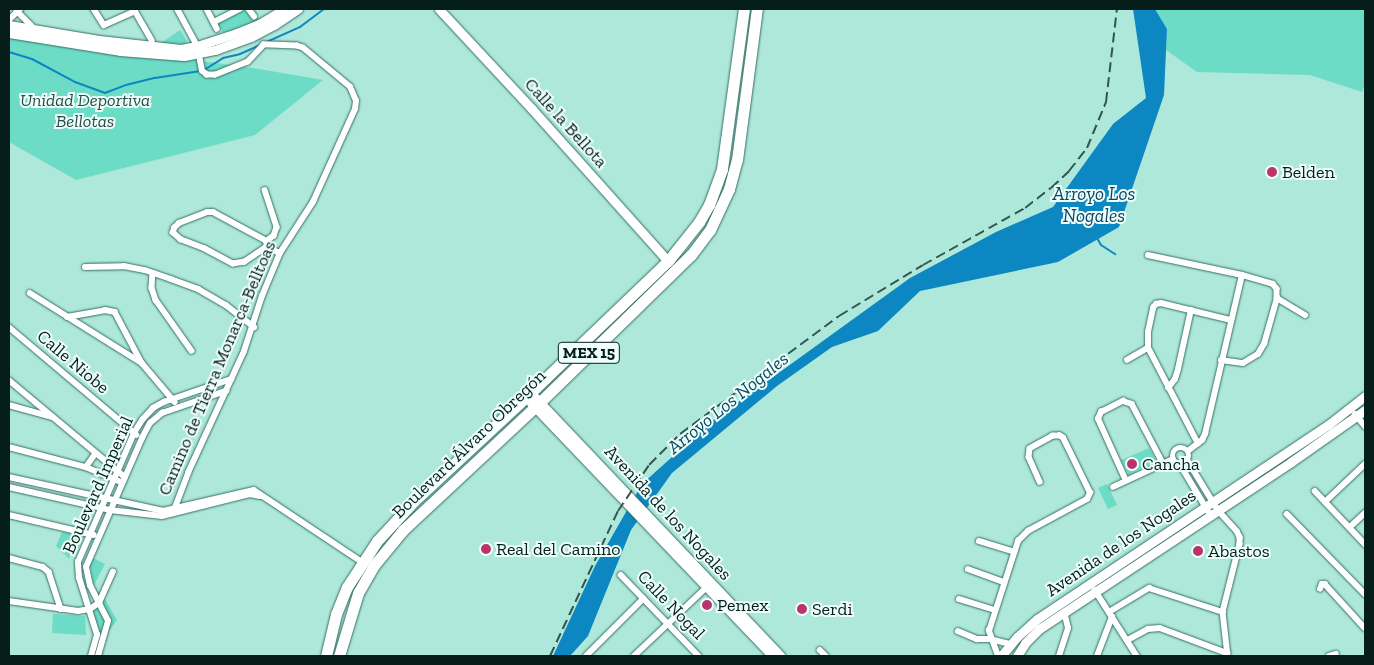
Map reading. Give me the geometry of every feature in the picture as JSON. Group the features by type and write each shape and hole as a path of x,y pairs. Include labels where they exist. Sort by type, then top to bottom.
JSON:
{"highway":[{"name":"Boulevard Álvaro Obregón","path":"326,656 340,605 362,562 376,541 414,501 668,261 699,222 718,184 728,136 744,9"},
{"name":"Boulevard Álvaro Obregón","path":"339,656 358,593 388,547 402,530 537,404 691,255 718,218 730,189 737,160 757,9"}],"main road":[{"name":"Calle la Bellota","path":"439,9 668,261"},
{"path":"9,32 98,44 155,47 184,56 291,10"},
{"path":"9,25 98,44"},
{"name":"Avenida de los Nogales","path":"528,395 628,498 707,587 777,655"},
{"name":"Avenida de los Nogales","path":"1017,656 1031,636 1064,612 1093,587 1209,503 1351,408 1365,396"},
{"name":"Avenida de los Nogales","path":"999,656 1037,619 1093,587 1214,512 1365,410"},
{"name":"Avenida de los Nogales","path":"644,516 777,655"}],"street":[{"path":"94,9 104,25 135,10 155,47"},
{"path":"177,9 198,50"},
{"path":"207,9 217,29"},
{"path":"214,22 240,9"},
{"path":"249,9 259,24"},
{"path":"9,20 19,10 35,30"},
{"name":"Camino de Tierra Monarca-Belltoas","path":"174,510 192,464 254,327 262,296 280,253 312,202 355,109 356,101 354,93 303,48 297,46 264,45 248,62 215,75 207,75 202,71 198,50"},
{"path":"265,190 277,227 274,236 267,244 245,262 233,264 205,249 181,240 173,232 179,223 210,212 267,244 280,253"},
{"path":"1148,255 1242,275 1275,285 1277,298 1264,344 1258,354 1243,362 1221,360"},
{"path":"85,267 124,266 153,273 198,289 226,305 254,327"},
{"path":"153,273 152,288 156,300 192,351"},
{"path":"1188,451 1198,444 1205,434 1242,275"},
{"path":"30,293 142,363"},
{"path":"1277,298 1305,315"},
{"path":"1198,444 1148,348 1148,332 1156,304 1161,303 1232,320"},
{"path":"66,317 105,310 114,312 142,363 178,406"},
{"path":"1168,388 1175,379 1192,310"},
{"name":"Calle Niobe","path":"9,327 142,438"},
{"path":"1127,360 1148,348"},
{"path":"9,380 55,418 116,475 123,479"},
{"name":"Boulevard Imperial","path":"91,656 96,640 96,631 79,578 78,567 134,433 153,408 173,399 231,380"},
{"name":"Boulevard Imperial","path":"108,624 107,616 90,586 86,570 87,562 142,438 157,416 178,406 226,391"},
{"path":"1126,480 1098,419 1101,412 1123,401 1132,404 1163,463"},
{"path":"9,405 55,418"},
{"path":"1351,408 1365,426"},
{"path":"999,656 990,639 989,631 1018,541 1028,531 1087,499 1090,493 1063,438 1060,436 1053,436 1030,449 1029,457 1040,482"},
{"path":"9,447 116,475"},
{"path":"1174,459 1173,455 1177,449 1181,448 1188,451"},
{"path":"1128,640 1148,629 1160,628 1227,655 1224,612 1240,544 1238,531 1214,512 1188,461 1188,451"},
{"path":"86,467 94,454"},
{"path":"1174,459 1180,464 1209,503"},
{"path":"1113,487 1174,459"},
{"path":"1180,464 1188,461"},
{"path":"1325,502 1365,464"},
{"path":"9,478 163,511 174,510 251,489 362,562"},
{"path":"9,487 110,510 169,516 250,494 264,497"},
{"path":"1315,492 1365,544"},
{"path":"1350,527 1365,513"},
{"path":"1287,514 1365,594"},
{"path":"9,515 98,536"},
{"path":"979,541 1014,552"},
{"path":"9,558 42,567 49,572 61,609"},
{"path":"968,569 1004,582"},
{"path":"9,601 78,611 90,610 99,603 112,572"},
{"name":"Calle Nogal","path":"621,575 697,656"},
{"path":"1320,589 1322,584 1326,584 1365,628"},
{"path":"634,656 707,587"},
{"path":"1093,587 1137,656"},
{"path":"1097,656 1110,614 1149,588 1224,612"},
{"path":"586,656 643,599"},
{"path":"959,599 995,610"},
{"path":"1058,656 1068,628 1064,612"},
{"path":"96,631 108,624"},
{"path":"98,656 108,624"},
{"path":"958,631 977,639 990,639 1010,644"},
{"path":"820,650 826,656"}],"green space":[{"path":"245,9 249,9 255,22 223,33 218,23"},
{"path":"1155,9 1365,9 1365,84 1362,92 1310,75 1197,72 1166,50 1167,29"},
{"path":"180,30 187,41 184,45 161,43"},
{"name":"Unidad Deportiva Bellotas","path":"29,37 259,69 323,80 255,135 76,180 9,142 9,38"},
{"path":"1149,448 1156,460 1129,475 1121,460"},
{"path":"1107,484 1117,505 1108,509 1098,488"},
{"path":"62,532 78,535 69,559 56,546"},
{"path":"93,558 105,564 94,585 90,565"},
{"path":"105,599 117,620 109,631 96,637 87,609"},
{"path":"53,614 85,616 86,635 52,633"}],"water":[{"name":"Arroyo Los Nogales","path":"1133,9 1155,9 1167,29 1164,95 1119,227 1058,262 920,291 878,331 832,347 777,386 672,473 631,530 588,636 570,656 553,656 595,566 642,484 712,421 910,278 996,232 1053,207 1113,124 1146,98"}],"waterway":[{"path":"204,70 223,58 240,54 300,27 324,9"},
{"path":"9,52 32,59 75,82 105,93 126,85 155,78 200,71"},
{"path":"1097,238 1101,245 1115,254"}],"railway":[{"path":"550,656 618,511 649,465 680,434 839,316 923,265 1025,208 1069,171 1087,148 1106,102 1117,9"}],"place":[{"name":"Belden","path":"1272,172"},
{"name":"Cancha","path":"1132,464"},
{"name":"Real del Camino","path":"486,549"},
{"name":"Abastos","path":"1198,551"},
{"name":"Pemex","path":"707,605"},
{"name":"Serdi","path":"802,609"}]}
